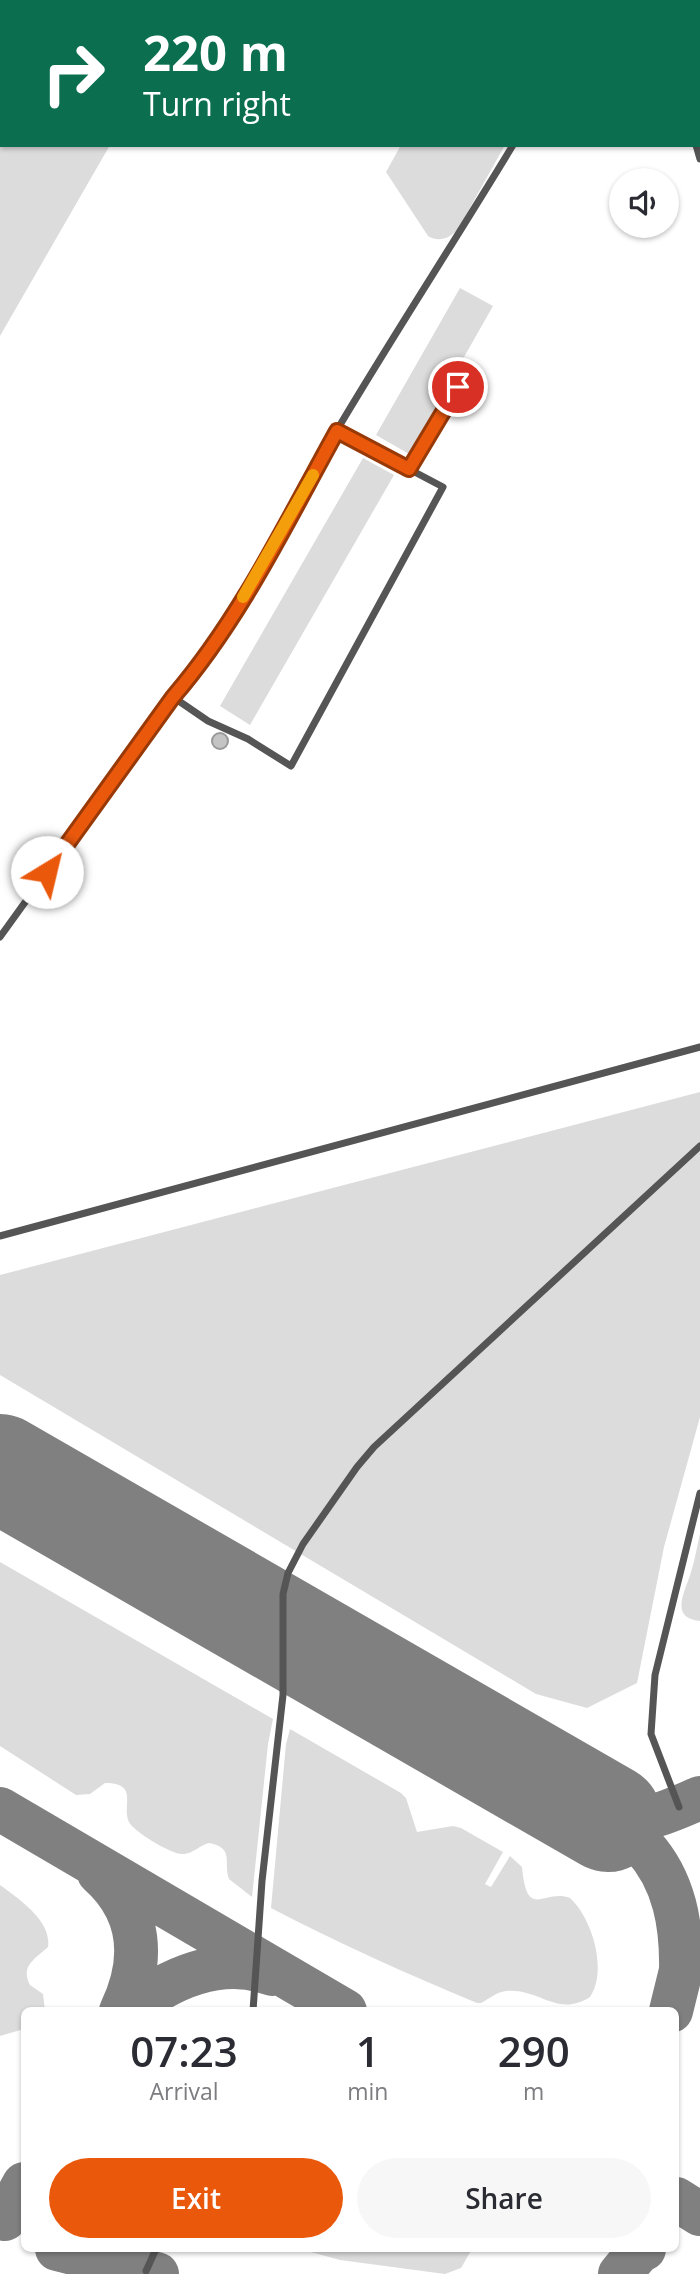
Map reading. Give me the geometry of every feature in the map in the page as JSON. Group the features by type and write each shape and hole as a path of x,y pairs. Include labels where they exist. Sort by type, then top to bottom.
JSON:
{"lane":[{"path":"0,937 196,669 256,578 337,431 512,147"},
{"path":"409,469 458,387"},
{"path":"173,697 208,721 247,738 291,766 443,487 337,431"},
{"path":"0,1236 700,1047"},
{"path":"253,2007 262,1881 283,1695 284,1649 281,1620 288,1573 303,1545 374,1447 700,1146"},
{"path":"679,1807 651,1734 655,1675 700,1493"},
{"path":"146,2271 155,2252"}],"shaded area":[{"path":"0,147 109,147 0,336"},
{"path":"400,147 504,147 458,229 448,237 440,239 428,236 386,172"},
{"path":"460,288 493,306 409,454 376,435"},
{"path":"363,458 394,475 250,725 220,706"},
{"path":"700,1092 700,1417 664,1547 637,1683 587,1708 536,1694 0,1375 0,1275"},
{"path":"700,1534 700,1621 684,1615 682,1602"},
{"path":"0,1562 273,1719 252,1897 229,1879 225,1852 217,1845 209,1843 194,1851 179,1854 138,1832 129,1822 126,1791 122,1787 105,1783 90,1794 76,1795 0,1746"},
{"path":"290,1729 401,1793 406,1798 417,1832 453,1826 503,1852 485,1884 491,1887 510,1856 522,1867 524,1884 533,1898 570,1898 585,1918 595,1945 598,1973 590,1997 568,2005 518,1991 506,1991 477,2003 373,1958 271,1908 286,1744"},
{"path":"0,1885 25,1904 40,1920 48,1937 48,1947 30,1963 27,1973 30,1985 43,1994 45,2007 21,2007 21,2030 0,2036"},
{"path":"311,2252 470,2252 461,2268 445,2274 340,2260"}],"building":[{"path":"220,733 228,741 220,749 212,741"}],"taxiway":[{"path":"608,1818 645,1818 700,1798"},
{"path":"0,1809 338,2007"},
{"path":"608,1818 643,1846 663,1874 678,1921 681,1971"},
{"path":"99,1873 124,1904 135,1938 134,1974 123,2007"},
{"path":"672,2007 688,1942"},
{"path":"134,2007 161,1989 196,1973 234,1967 272,1974"},
{"path":"5,2219 21,2190"},
{"path":"679,2201 700,2214"},
{"path":"69,2252 157,2274"},
{"path":"620,2274 638,2252"}],"runway":[{"path":"0,1468 608,1818"}],"slow traffic":[{"path":"243,597 313,475"}],"route":[{"path":"47,872 196,669 256,578 337,431 409,469 458,387"}]}
